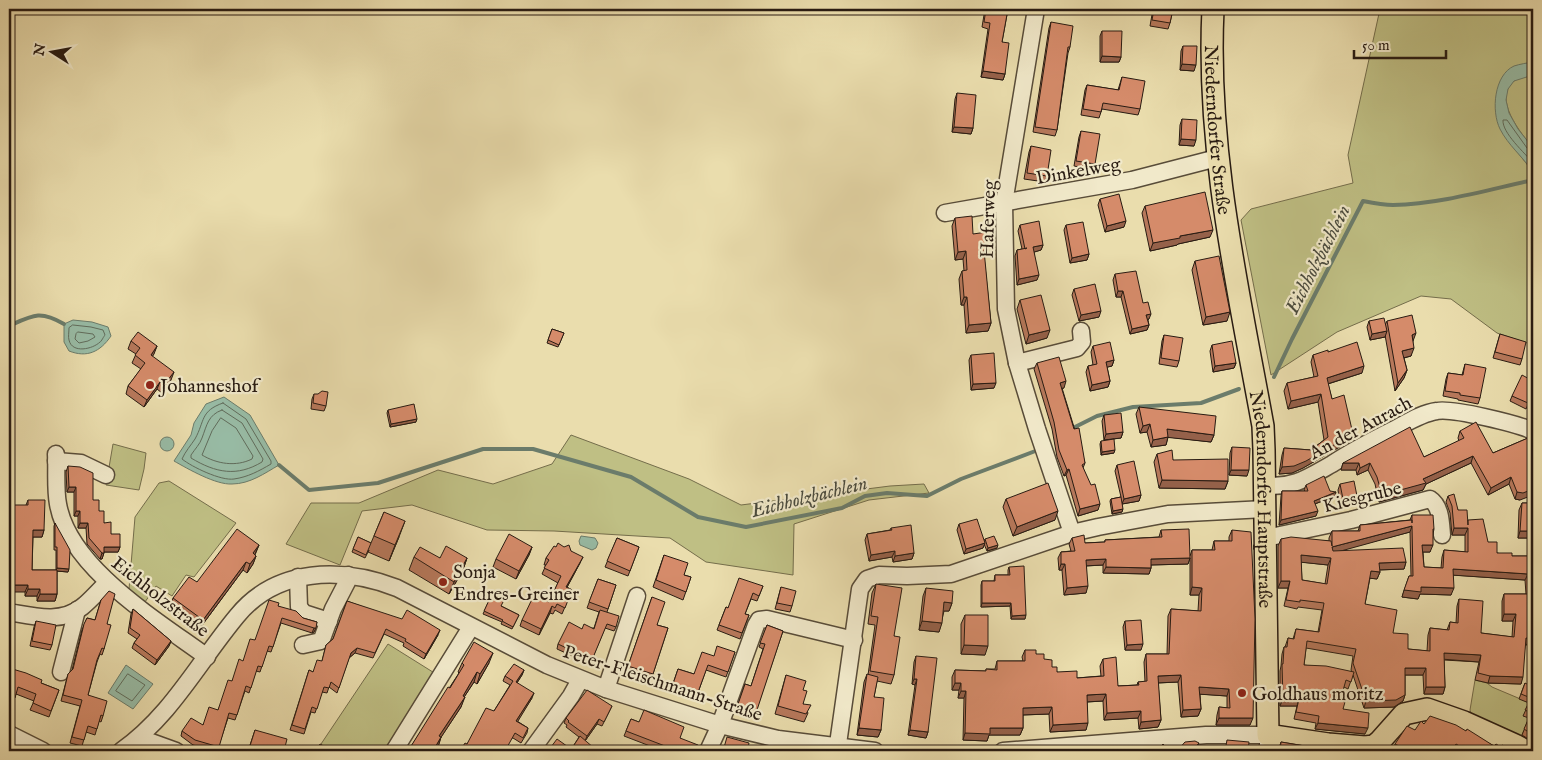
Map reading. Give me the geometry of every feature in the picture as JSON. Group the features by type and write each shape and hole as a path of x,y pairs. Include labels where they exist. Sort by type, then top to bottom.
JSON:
{"main road":[{"name":"Niederndorfer Straße","path":"1213,9 1213,108 1217,158 1230,250"},
{"name":"Niederndorfer Hauptstraße","path":"1230,250 1263,426 1268,743"},
{"path":"1268,743 1352,747 1385,746 1404,714 1427,709 1464,722 1526,751"}],"street":[{"name":"Haferweg","path":"1036,9 1004,203 1006,309 1018,363 1037,429 1072,533"},
{"name":"Dinkelweg","path":"944,213 1132,180 1217,158"},
{"path":"1018,363 1077,348 1082,342 1081,331"},
{"name":"An der Aurach","path":"1265,485 1275,486 1301,482 1352,451 1423,414 1438,410 1492,419 1533,431"},
{"name":"Eichholzstraße","path":"106,475 81,463 56,458 58,503 68,532 85,557 108,582 207,657"},
{"name":"Kiesgrube","path":"1266,538 1351,520 1430,500 1434,502 1439,512 1442,535"},
{"path":"838,749 860,589 868,579 879,575 951,574 1072,533 1168,514 1265,508"},
{"name":"Peter-Fleischmann-Straße","path":"121,751 140,738 163,714 238,615 257,598 271,588 298,578 321,574 348,575 380,581 580,680 720,726 778,739 838,749 875,751"},
{"path":"303,645 321,641 338,597 347,582 348,575"},
{"path":"298,578 300,586 299,606 301,611 328,621"},
{"path":"9,612 44,618 57,618 77,610 108,582"},
{"path":"606,689 637,596"},
{"path":"61,672 77,610"},
{"path":"708,751 720,726 759,620 767,619 854,640"},
{"path":"394,751 471,627"},
{"path":"531,751 571,696 580,680"},
{"path":"9,734 43,751"},
{"path":"1003,751 1140,746 1206,735 1268,743"},
{"path":"140,738 176,751"}],"green space":[{"path":"1380,9 1533,9 1533,62 1513,67 1501,81 1512,145 1533,172 1533,345 1497,333 1451,299 1421,296 1337,332 1271,375 1241,220 1251,209 1353,183 1348,155"},
{"path":"1533,75 1533,148 1511,116 1506,97 1508,88 1514,81"},
{"path":"571,435 689,479 741,505 890,486 924,484 929,493 869,500 794,524 793,575 706,562 670,538 554,531 487,530 412,505 362,511 340,565 286,544 311,503 359,503 438,470 493,484 552,464"},
{"path":"113,444 146,453 139,490 106,485"},
{"path":"169,481 236,523 194,577 186,575 172,596 156,586 145,602 129,589 135,517 159,483"},
{"path":"388,644 436,674 388,751 327,751 319,747"},
{"path":"1475,680 1487,683 1492,687 1530,703 1529,719 1520,739 1472,718 1470,710"}],"water":[{"path":"1533,62 1533,75 1514,81 1508,89 1506,100 1509,113 1518,129 1533,148 1533,172 1500,129 1495,104 1498,85 1507,71 1514,66"},
{"path":"73,320 92,322 108,327 111,336 98,350 93,352 82,354 69,351 64,342 64,324"},
{"path":"224,397 250,415 279,465 239,484 218,482 174,461 191,435 194,423 206,404"},
{"path":"164,437 170,437 174,444 170,451 164,451 160,447 160,441"},
{"path":"581,536 595,538 598,543 596,548 592,550 580,545"},
{"path":"126,665 153,684 133,709 108,693"}],"building":[{"path":"986,9 1008,9 1002,42 1009,43 1005,74 983,71 990,23 984,22"},
{"path":"1154,9 1173,9 1170,23 1152,20"},
{"path":"1051,22 1073,26 1070,47 1068,47 1057,130 1035,127"},
{"path":"1102,31 1122,31 1121,57 1102,56"},
{"path":"1183,46 1197,46 1196,65 1182,64"},
{"path":"1122,77 1145,81 1140,109 1103,103 1101,112 1083,109 1087,85 1119,90"},
{"path":"957,93 976,95 973,128 954,127"},
{"path":"1182,119 1197,120 1196,140 1181,139"},
{"path":"1081,131 1100,134 1095,164 1076,161"},
{"path":"1031,146 1051,150 1047,176 1027,173"},
{"path":"1205,192 1213,230 1153,243 1145,206"},
{"path":"1119,194 1126,221 1107,226 1100,199"},
{"path":"972,216 973,234 987,232 988,249 984,250 991,323 969,325 967,297 964,297 962,271 967,270 966,251 958,252 955,218"},
{"path":"1039,221 1043,245 1033,247 1039,275 1019,279 1017,250 1025,248 1020,225"},
{"path":"1083,222 1089,254 1072,258 1066,225"},
{"path":"1219,256 1230,312 1206,317 1195,261"},
{"path":"1136,271 1143,303 1148,302 1151,314 1146,315 1149,325 1132,329 1123,291 1118,291 1115,274"},
{"path":"1095,284 1101,311 1081,315 1074,289"},
{"path":"1041,295 1050,330 1029,335 1020,300"},
{"path":"1412,315 1416,333 1412,335 1414,348 1402,351 1407,370 1398,383 1387,321"},
{"path":"1384,318 1387,331 1372,334 1369,321"},
{"path":"552,329 564,333 559,345 548,340"},
{"path":"138,332 157,346 151,355 174,372 164,385 160,382 147,400 128,386 145,363 135,355 140,348 131,341"},
{"path":"1500,334 1526,342 1522,359 1495,352"},
{"path":"1164,335 1183,338 1179,361 1161,358"},
{"path":"1232,341 1236,363 1215,366 1212,345"},
{"path":"1110,342 1114,360 1106,362 1110,381 1092,385 1088,366 1097,364 1093,346"},
{"path":"1357,342 1364,366 1327,378 1332,399 1344,395 1353,434 1306,461 1294,466 1282,467 1284,448 1311,450 1328,437 1321,394 1291,401 1287,383 1318,376 1313,355"},
{"path":"994,353 996,383 973,384 971,355"},
{"path":"1059,357 1066,381 1060,383 1074,429 1079,428 1085,463 1082,465 1091,485 1095,484 1100,504 1080,509 1069,469 1067,470 1059,450 1054,422 1037,363"},
{"path":"1465,364 1486,368 1480,398 1445,391 1448,373 1463,375"},
{"path":"1522,375 1533,381 1533,392 1528,403 1512,396"},
{"path":"322,391 328,392 326,406 313,403 314,394"},
{"path":"414,404 417,419 391,424 388,410"},
{"path":"1139,407 1216,416 1214,435 1167,429 1168,437 1153,440 1150,424 1143,426"},
{"path":"1121,413 1123,432 1106,434 1104,415"},
{"path":"1476,422 1493,453 1528,438 1533,452 1533,489 1523,493 1517,492 1511,477 1491,488 1473,456 1423,479 1426,483 1382,495 1377,477 1370,463 1360,468 1359,463 1343,463 1410,427 1424,457 1464,438 1460,431"},
{"path":"1114,439 1115,450 1102,452 1101,441"},
{"path":"1232,447 1250,448 1249,470 1231,470"},
{"path":"1172,450 1173,460 1228,459 1228,481 1162,480 1157,454"},
{"path":"1134,461 1141,495 1124,499 1117,465"},
{"path":"68,466 80,467 93,473 93,500 99,500 99,511 104,511 104,523 111,522 111,534 120,534 120,547 104,547 104,553 102,553 89,538 88,523 80,523 80,511 76,511 76,487 69,487"},
{"path":"1324,476 1330,491 1336,492 1314,501 1318,511 1281,520 1282,491 1308,491 1306,485"},
{"path":"1354,481 1357,496 1343,499 1340,484"},
{"path":"1048,483 1058,511 1017,527 1006,499"},
{"path":"1454,494 1458,510 1467,510 1468,525 1468,520 1483,519 1488,542 1497,542 1497,553 1512,553 1512,556 1533,556 1533,638 1526,638 1523,677 1490,676 1478,673 1481,655 1444,653 1445,687 1426,687 1426,668 1405,668 1405,695 1396,700 1366,701 1353,663 1356,649 1307,641 1304,665 1326,666 1354,672 1351,682 1346,680 1340,701 1345,702 1343,709 1369,713 1368,728 1318,723 1319,716 1296,712 1299,699 1283,699 1282,664 1284,647 1287,647 1288,638 1294,639 1296,629 1319,632 1324,603 1286,600 1290,581 1281,581 1281,539 1291,537 1331,541 1332,546 1332,531 1360,531 1360,525 1412,520 1412,515 1433,515 1433,545 1422,545 1424,567 1443,568 1444,550 1468,552 1468,528 1454,528 1452,506 1448,496","holes":["1412,526 1413,576 1409,576 1404,590 1421,592 1421,587 1454,588 1453,569 1528,574 1528,594 1504,594 1504,614 1516,614 1514,637 1481,633 1483,601 1459,599 1458,623 1450,622 1449,630 1430,628 1430,651 1408,649 1408,634 1393,633 1397,610 1365,604 1371,571 1380,572 1379,563 1406,562 1403,548 1333,551 1332,547","1301,555 1331,558 1327,584 1302,580"]},
{"path":"1121,497 1123,509 1113,511 1111,499"},
{"path":"28,500 45,500 44,530 33,530 32,570 57,570 57,594 40,594 40,589 28,589 28,585 9,585 9,505 28,505"},
{"path":"1522,503 1533,503 1533,531 1520,531"},
{"path":"384,512 405,521 395,545 374,536"},
{"path":"977,519 985,543 966,549 959,524"},
{"path":"55,523 70,550 69,569 57,568"},
{"path":"911,525 914,553 895,556 895,551 871,555 867,534"},
{"path":"237,529 259,545 253,553 256,556 250,564 246,562 203,620 173,598 189,577 197,582"},
{"path":"1189,529 1190,558 1151,559 1151,568 1106,567 1106,559 1086,560 1088,586 1067,588 1065,564 1061,564 1061,552 1075,551 1072,538 1084,535 1085,543 1105,542 1105,540 1162,537 1161,530"},
{"path":"1232,530 1251,532 1255,619 1253,718 1219,718 1219,707 1230,708 1229,689 1199,687 1201,709 1183,710 1181,675 1158,676 1161,720 1141,722 1141,711 1107,713 1106,694 1087,695 1088,723 1053,725 1052,707 1023,708 1023,728 990,728 990,734 965,733 966,691 961,691 961,683 955,683 955,670 997,670 997,661 1025,661 1025,650 1036,650 1036,654 1044,654 1044,659 1052,660 1052,667 1057,667 1057,672 1077,671 1077,678 1104,676 1103,659 1116,657 1118,686 1139,685 1138,682 1147,681 1146,654 1169,654 1171,609 1201,611 1202,588 1192,587 1192,550 1215,550 1214,541 1232,541"},
{"path":"509,534 532,547 519,571 496,559"},
{"path":"994,536 998,545 988,548 985,539"},
{"path":"358,537 371,543 366,555 353,549"},
{"path":"617,538 639,547 630,571 607,561"},
{"path":"558,543 564,547 569,545 571,551 583,557 566,587 572,590 565,608 557,604 555,608 552,606 541,629 522,620 534,595 549,602 561,576 544,568 549,560 546,558"},
{"path":"446,546 467,558 454,582 414,557 420,547 440,558"},
{"path":"664,555 688,563 684,575 691,577 686,592 656,580"},
{"path":"1024,566 1026,615 1012,616 1011,603 982,603 982,581 995,581 995,575 1010,575 1009,567"},
{"path":"739,578 763,586 759,596 753,593 745,614 749,615 742,633 719,625 726,607 728,608"},
{"path":"598,579 616,585 608,609 589,602"},
{"path":"876,584 902,588 894,636 900,637 894,675 870,671 878,617 871,616"},
{"path":"781,587 796,591 792,606 777,603"},
{"path":"926,588 953,591 952,603 944,602 942,623 922,621"},
{"path":"109,591 115,594 107,624 111,625 104,649 102,648 97,660 88,695 107,701 97,729 88,726 84,740 72,737 82,700 63,695 68,674 73,669 84,624 87,618 95,620 101,600"},
{"path":"492,594 504,600 501,606 519,615 513,627 484,611"},
{"path":"652,597 665,602 657,625 668,628 653,674 628,666"},
{"path":"269,600 279,603 278,606 296,611 303,618 317,622 316,628 282,618 273,647 269,646 262,667 258,666 251,688 246,686 237,715 229,713 219,747 195,740 182,731 191,718 203,725 209,707 218,710 228,680 232,681 239,659 243,661 250,639 255,640"},
{"path":"347,601 402,619 407,610 440,630 426,654 405,641 406,639 386,629 375,653 357,648 351,653 339,688 331,682 329,688 324,687 317,709 312,707 305,729 292,725 309,670 313,672 317,660 322,661 326,645 333,639"},
{"path":"133,609 171,641 157,660 134,643 140,635 130,628"},
{"path":"600,610 619,616 616,627 607,624 592,660 558,644 569,622 582,629 584,624 594,629"},
{"path":"965,615 988,615 988,646 964,645"},
{"path":"1141,620 1143,644 1127,645 1125,621"},
{"path":"36,621 56,625 52,645 32,641"},
{"path":"767,625 783,631 756,713 737,707 745,684 751,686 765,644 760,643"},
{"path":"474,642 493,653 480,674 477,672 463,696 465,697 439,736 441,737 433,751 408,751 464,665 462,663"},
{"path":"717,646 735,652 728,672 708,665 697,695 672,687 678,669 694,674 702,652 714,656"},
{"path":"916,656 937,658 928,732 910,730 917,679 914,679"},
{"path":"514,664 524,670 516,682 534,693 516,721 528,728 523,738 515,733 505,751 460,751 465,743 467,744 486,708 494,711 513,681 505,676"},
{"path":"9,668 42,680 41,683 59,690 51,711 33,703 36,694 18,687 15,698 9,696"},
{"path":"867,674 878,677 874,697 884,698 881,730 859,728"},
{"path":"786,675 806,681 803,690 807,691 803,704 811,705 806,714 778,706"},
{"path":"1525,683 1533,687 1531,698 1521,694"},
{"path":"587,690 612,706 604,722 599,719 587,736 568,722 566,718"},
{"path":"1532,697 1533,735 1524,729 1531,713 1525,710"},
{"path":"644,710 684,727 680,738 698,745 696,751 678,751 626,731 631,719 639,722"},
{"path":"1430,716 1456,725 1466,731 1467,729 1494,746 1496,744 1501,747 1502,745 1515,751 1468,751 1456,744 1451,751 1409,751 1395,744 1407,726 1415,730 1421,721 1424,724"},
{"path":"255,730 287,739 284,751 249,749"},
{"path":"580,736 594,748 592,751 582,751 574,745"},
{"path":"727,737 749,743 748,748 755,751 723,751"},
{"path":"557,739 571,749 569,751 548,751"},
{"path":"1227,740 1249,742 1248,751 1225,751"},
{"path":"1195,741 1199,743 1191,751 1177,751 1185,742"},
{"path":"1281,742 1329,750 1349,751 1280,751"},
{"path":"320,744 333,751 315,751"},
{"path":"1163,744 1170,751 1156,751"}],"waterway":[{"name":"Eichholzbächlein","path":"1274,377 1363,201 1393,205 1428,202 1533,180"},
{"path":"9,326 36,316 49,317 64,324"},
{"name":"Eichholzbächlein","path":"1071,429 1097,416 1133,407 1201,403 1239,389"},
{"name":"Eichholzbächlein","path":"279,465 309,490 378,483 483,449 533,449 631,477 698,517 746,527 842,508 865,496 887,493 927,496 961,479 1038,450"}],"place":[{"name":"Johanneshof","path":"150,385"},
{"name":"Sonja Endres-Greiner","path":"443,582"},
{"name":"Goldhaus moritz","path":"1242,693"}]}
